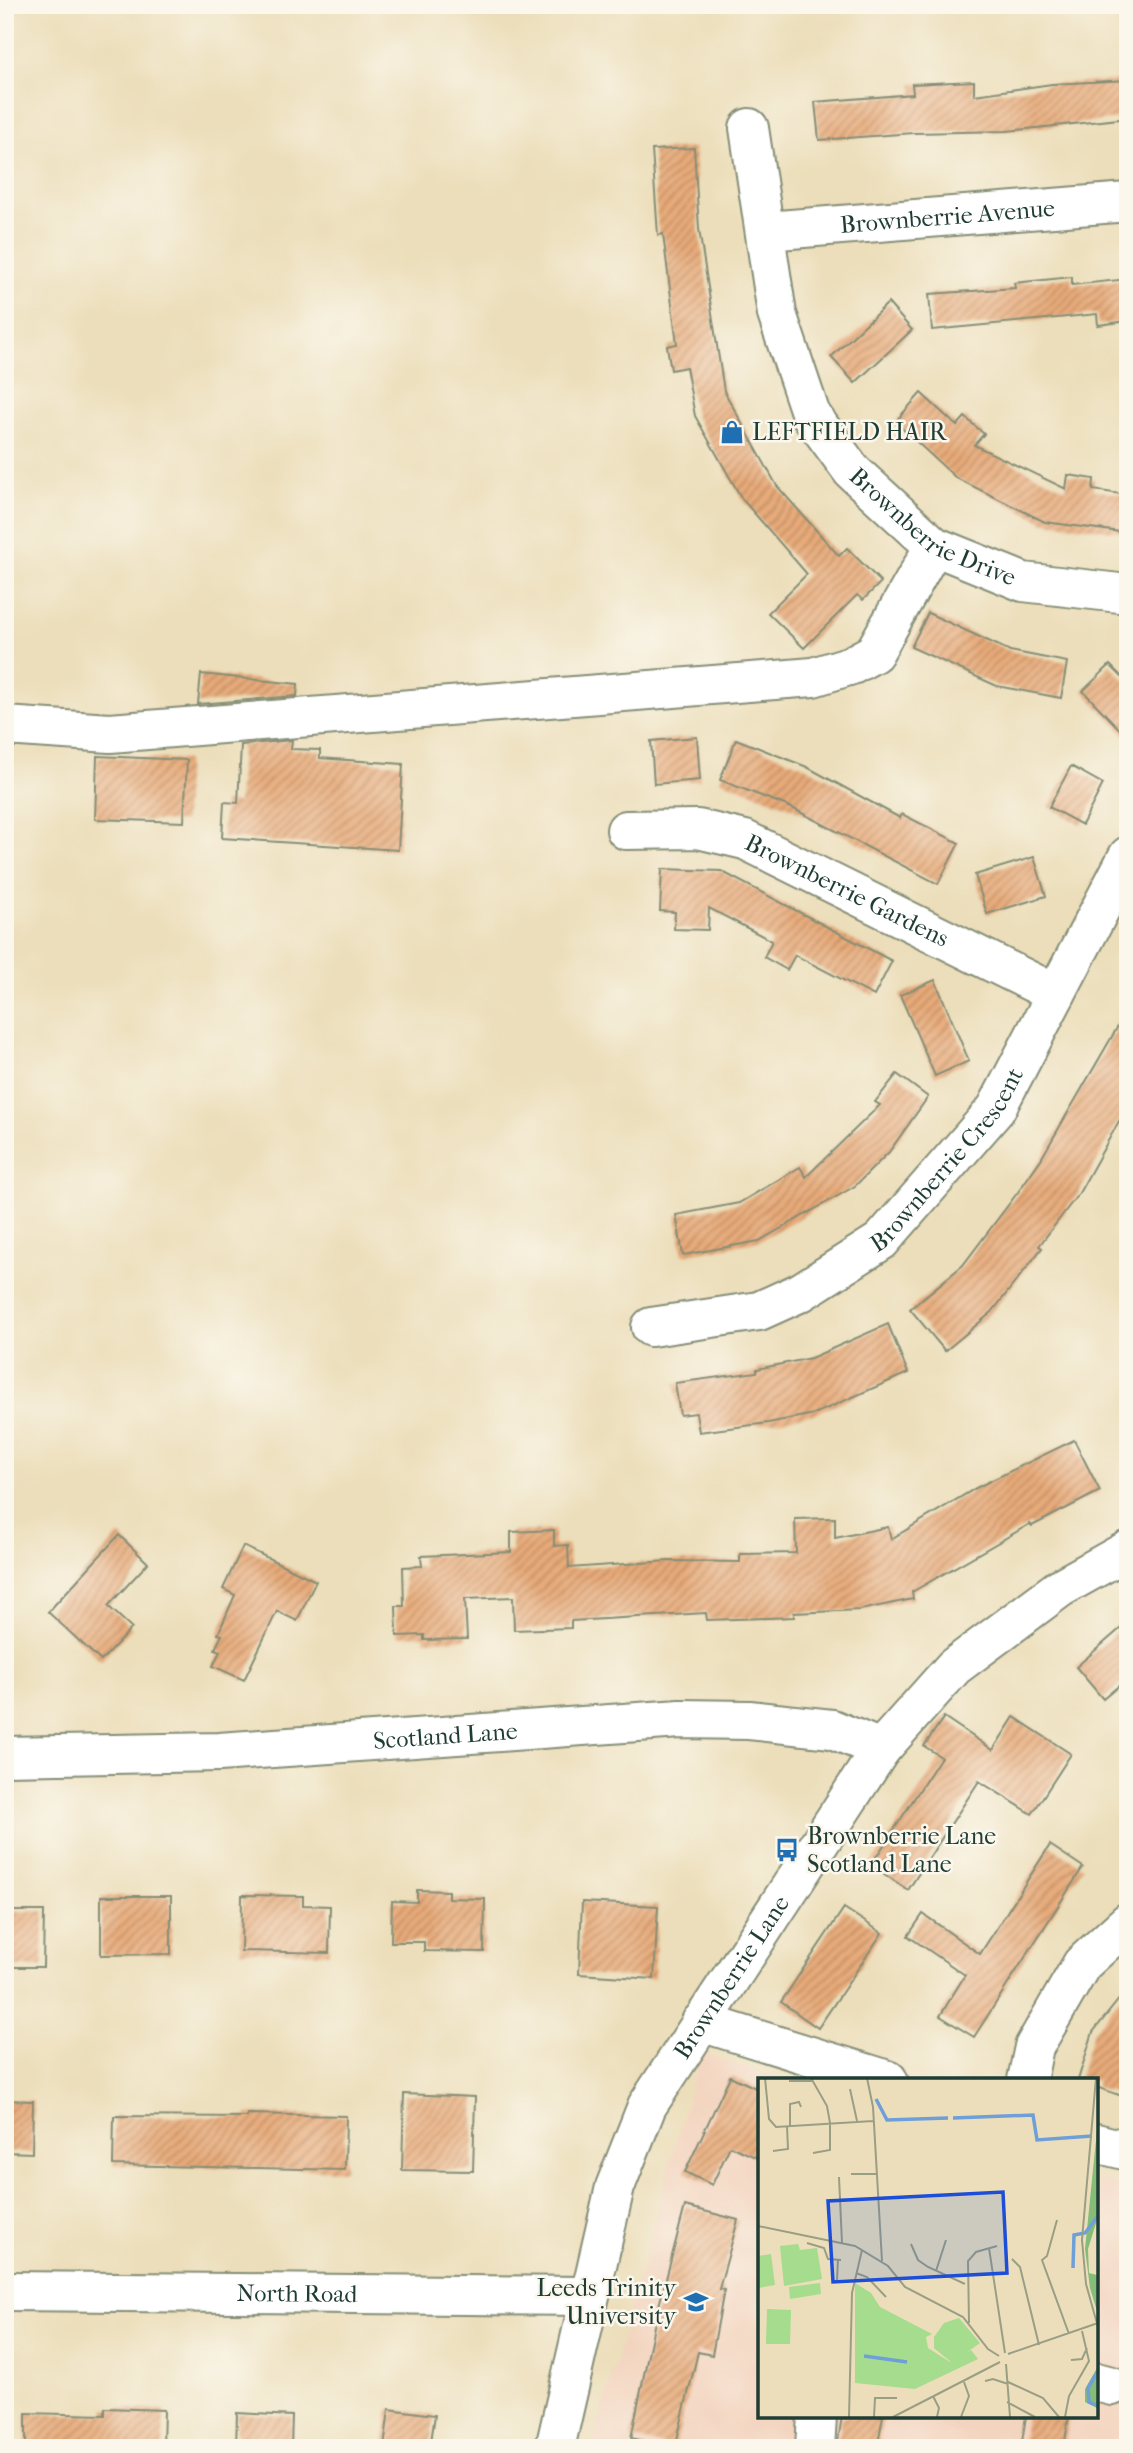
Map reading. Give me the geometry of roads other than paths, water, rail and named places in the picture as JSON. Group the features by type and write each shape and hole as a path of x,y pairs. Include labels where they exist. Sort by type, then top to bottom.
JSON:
{"street":[{"name":"Brownberrie Drive","path":"749,128 777,314 811,415 852,471 934,546 1023,582 1128,594"},
{"name":"Brownberrie Avenue","path":"766,231 1128,202"},
{"path":"5,726 110,733 813,677 852,665 874,653 934,546"},
{"name":"Brownberrie Gardens","path":"626,830 698,829 745,840 1056,994"},
{"name":"Brownberrie Crescent","path":"651,1327 759,1311 801,1292 881,1241 996,1109 1128,856"},
{"name":"Brownberrie Lane","path":"555,2448 615,2187 647,2106 881,1749 954,1667 1060,1588 1128,1550"},
{"name":"Scotland Lane","path":"5,1756 219,1752 680,1719 749,1720 832,1729 881,1749"},
{"path":"1027,2078 1034,2047 1082,1964 1128,1922"},
{"path":"701,2022 882,2078"},
{"path":"1098,2144 1128,2151"},
{"name":"North Road","path":"5,2291 588,2296"},
{"path":"815,2448 817,2418"}],"place":[{"name":"LEFTFIELD HAIR","path":"732,432"},
{"name":"Brownberrie Lane Scotland Lane","path":"787,1850"},
{"name":"Leeds Trinity University","path":"696,2302"}]}
